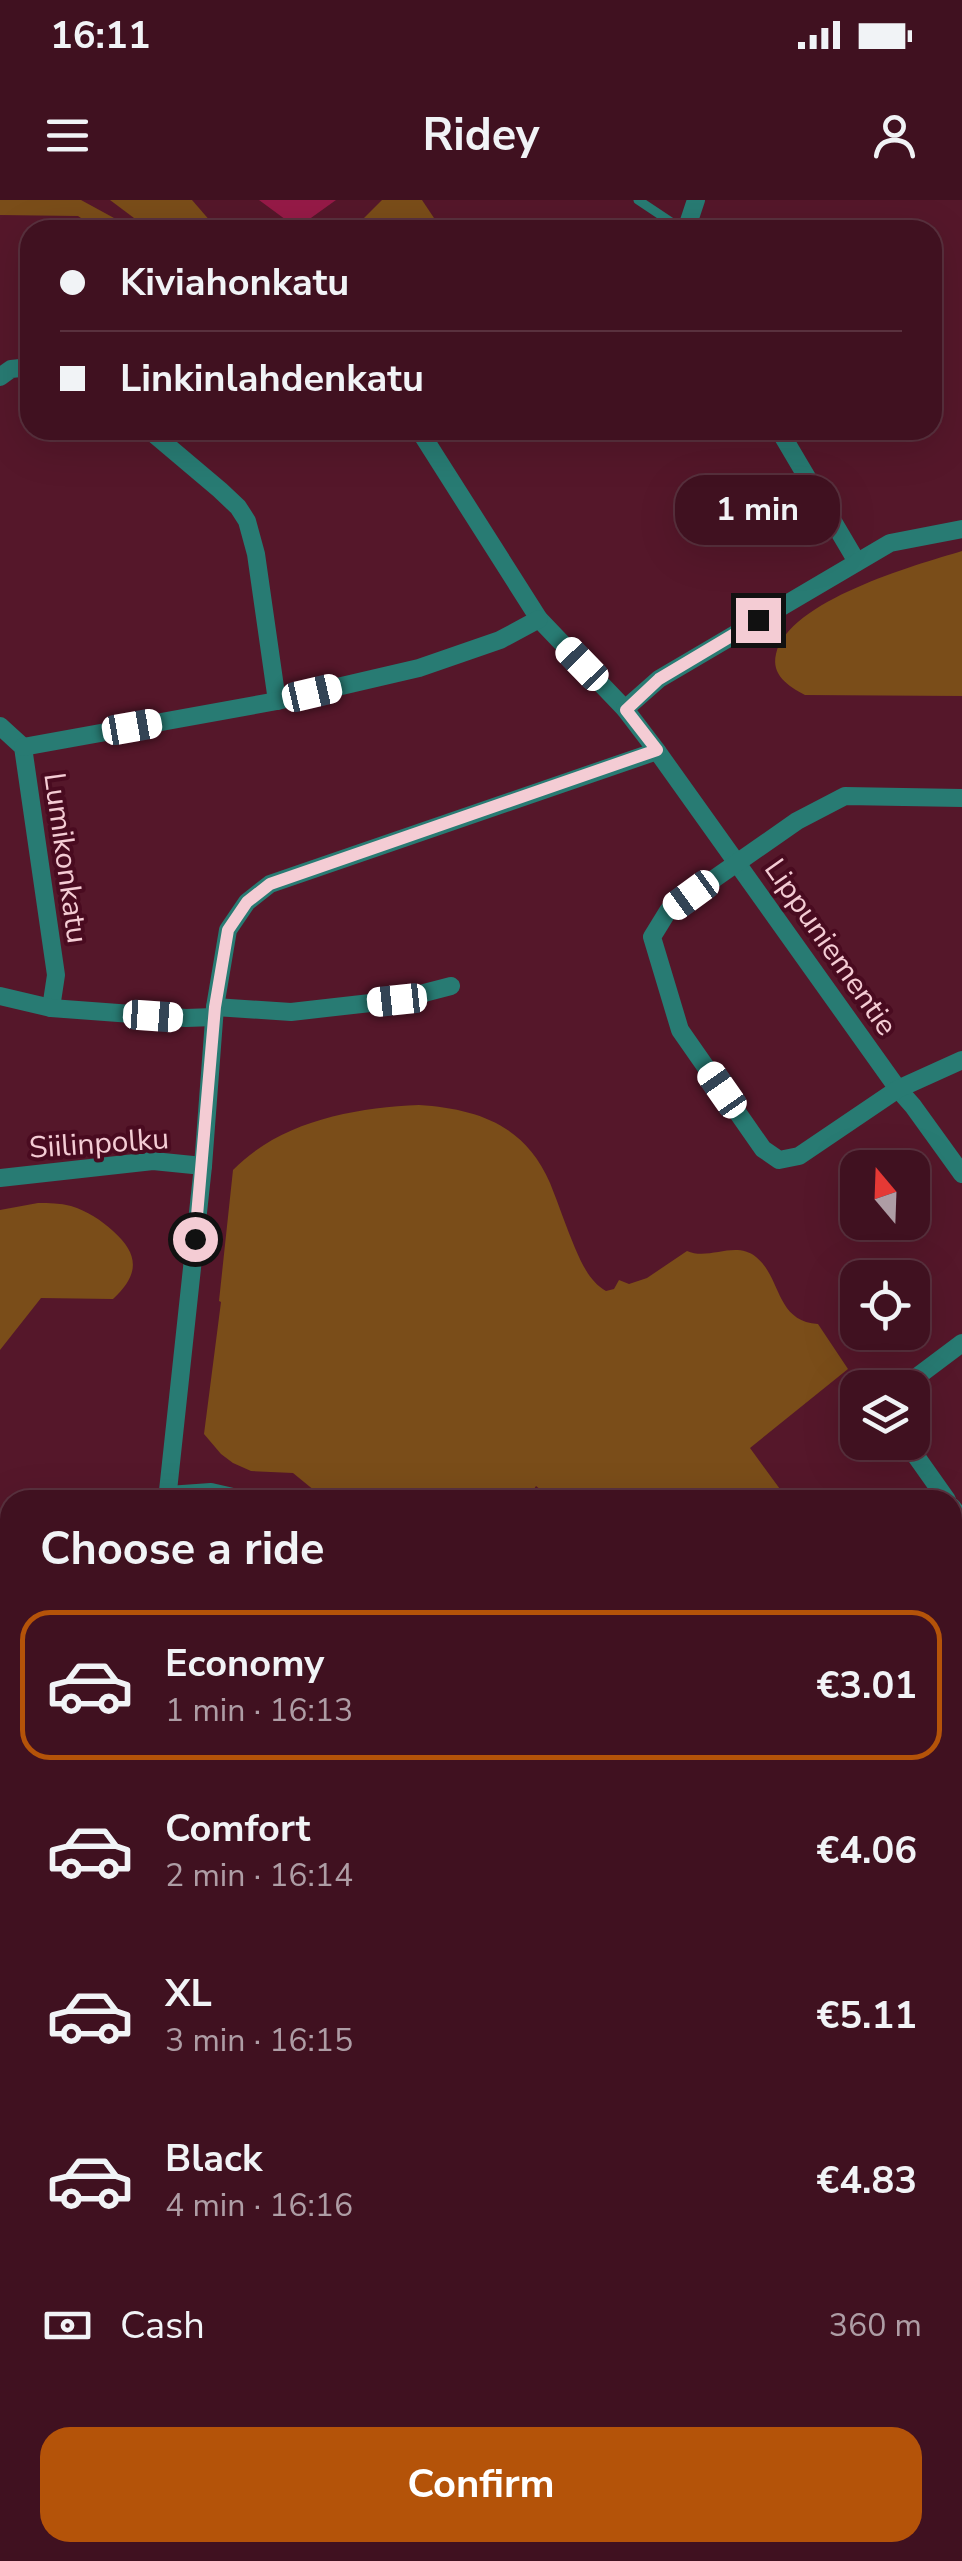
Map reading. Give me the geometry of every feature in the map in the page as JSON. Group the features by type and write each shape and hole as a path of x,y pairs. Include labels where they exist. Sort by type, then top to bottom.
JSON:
{"street":[{"path":"160,440 238,506 247,520 256,554 277,701"},
{"name":"Lippuniementie","path":"425,440 539,620 626,710 657,750 962,1174"},
{"path":"785,440 857,562"},
{"path":"626,710 659,679 890,542 962,529"},
{"path":"23,746 277,701 419,668 500,640 539,620"},
{"name":"Lumikonkatu","path":"0,726 23,746 56,975 52,1008"},
{"path":"169,1490 215,1012 228,930 247,902 270,884 657,750"},
{"path":"962,798 845,796 797,821 668,911 652,937 680,1030 763,1149 779,1160 800,1156 898,1089 962,1060"},
{"path":"0,996 52,1008 186,1018 215,1012 291,1012 397,1000 451,986"},
{"name":"Siilinpolku","path":"0,1178 153,1162 203,1166"},
{"path":"926,1370 962,1343"},
{"path":"919,1460 940,1490"}],"lane":[{"path":"638,200 669,220"}],"shaded area":[{"path":"0,200 81,200 118,220 84,220 78,216 0,215"},
{"path":"110,200 192,200 209,220 137,220"},
{"path":"259,200 336,200 308,220 286,220"},
{"path":"382,200 422,200 435,220 362,220"},
{"path":"962,551 962,696 805,695 778,674 776,654 786,635 804,618 856,588"},
{"path":"419,1105 441,1107 480,1116 513,1134 540,1163 584,1266 606,1291 614,1289 619,1280 629,1284 647,1278 687,1251 704,1254 739,1250 756,1257 771,1276 786,1307 804,1321 818,1324 848,1369 840,1370 840,1375 750,1448 781,1490 541,1490 536,1486 533,1490 314,1490 293,1473 251,1471 221,1454 204,1434 233,1170 273,1140 344,1114"},
{"path":"38,1203 71,1206 104,1223 128,1248 132,1273 113,1299 41,1298 0,1350 0,1210"}],"route":[{"path":"195,1239 215,1007 228,930 247,902 270,884 657,750 626,710 659,679 758,620"}]}
